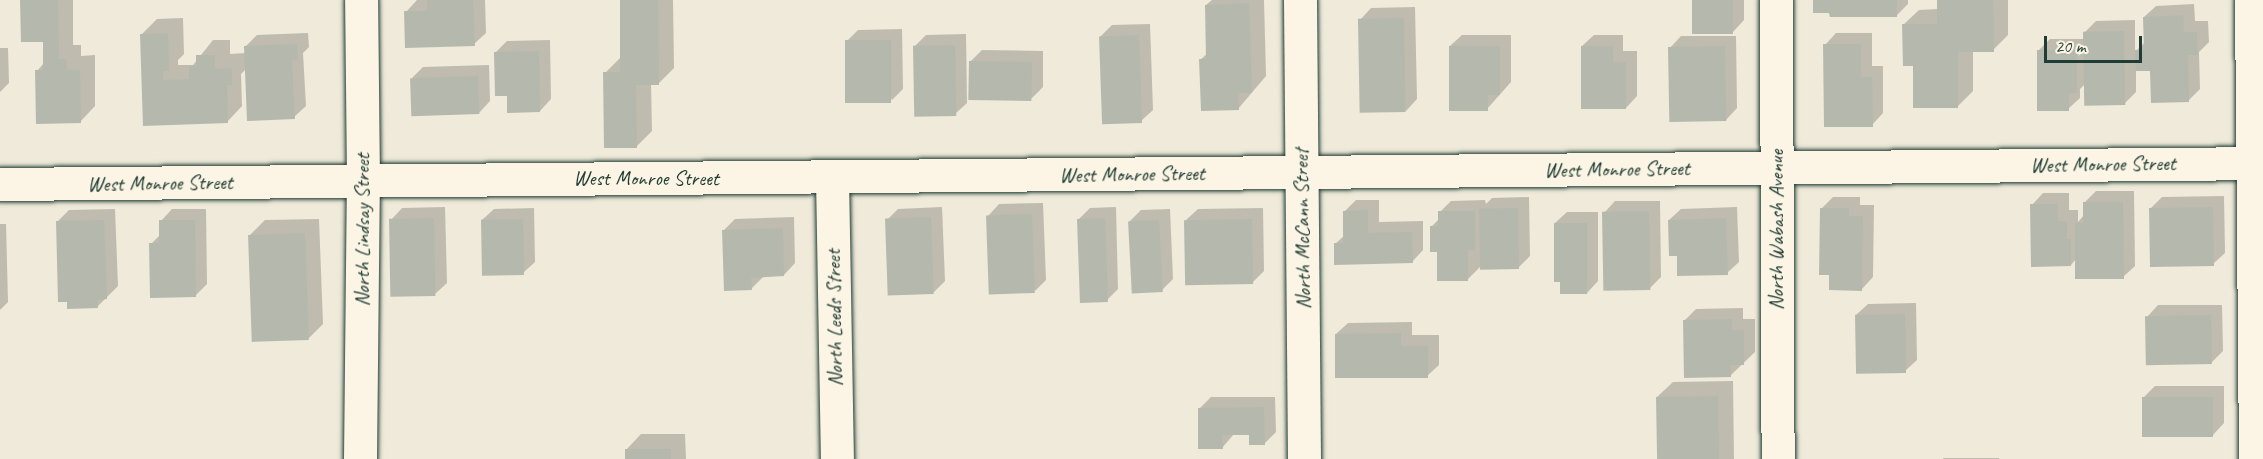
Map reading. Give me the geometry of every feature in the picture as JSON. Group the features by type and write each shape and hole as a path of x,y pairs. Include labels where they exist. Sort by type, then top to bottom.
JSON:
{"street":[{"name":"North Lindsay Street","path":"360,459 363,181 361,0"},
{"name":"North McCann Street","path":"1300,0 1304,459"},
{"name":"North Wabash Avenue","path":"1776,0 1778,459"},
{"path":"2251,0 2257,163 2256,459"},
{"name":"West Monroe Street","path":"0,184 2257,163"},
{"name":"North Leeds Street","path":"832,177 837,459"}],"building":[{"path":"20,0 58,0 59,59 66,59 67,70 80,70 81,123 36,124 35,70 43,70 43,42 21,42"},
{"path":"427,0 473,0 475,46 405,48 404,11 427,11"},
{"path":"620,0 658,0 659,85 636,85 637,148 604,148 603,72 620,72"},
{"path":"1692,0 1733,0 1733,34 1692,34"},
{"path":"1813,0 1897,0 1897,17 1830,17 1829,13 1813,13"},
{"path":"1937,0 1993,0 1994,52 1958,52 1958,108 1913,108 1913,66 1903,66 1902,24 1937,24"},
{"path":"1249,3 1252,93 1238,93 1239,110 1201,111 1199,59 1206,59 1205,5"},
{"path":"2183,15 2184,32 2197,32 2198,55 2188,55 2189,102 2151,103 2150,71 2136,71 2135,50 2144,50 2143,17"},
{"path":"1404,18 1406,112 1360,113 1358,19"},
{"path":"2124,31 2125,105 2084,106 2083,32"},
{"path":"168,33 169,71 163,71 163,80 189,79 189,66 196,66 196,55 215,55 215,69 232,68 232,85 227,85 228,123 143,126 140,34"},
{"path":"1139,35 1142,123 1102,124 1099,36"},
{"path":"845,40 891,40 891,103 845,103"},
{"path":"297,44 298,60 292,61 295,119 247,121 244,46"},
{"path":"1823,44 1861,44 1861,77 1872,77 1873,127 1824,127"},
{"path":"955,45 956,116 914,117 913,46"},
{"path":"1449,46 1500,46 1500,95 1488,95 1488,111 1449,111"},
{"path":"1581,46 1613,46 1613,62 1626,62 1626,109 1581,109"},
{"path":"1725,46 1726,121 1669,122 1668,47"},
{"path":"2037,50 2077,50 2077,93 2069,93 2069,111 2037,111"},
{"path":"539,51 540,112 507,113 507,96 495,96 494,52"},
{"path":"969,61 1032,62 1031,101 968,100"},
{"path":"478,76 479,114 411,116 410,78"},
{"path":"2083,202 2123,202 2124,279 2075,279 2075,223 2083,223"},
{"path":"2030,204 2058,204 2058,221 2067,221 2067,239 2071,239 2071,266 2031,267"},
{"path":"2213,207 2214,266 2150,267 2149,208"},
{"path":"1518,208 1519,269 1480,270 1479,209"},
{"path":"1820,208 1849,208 1849,216 1863,216 1862,291 1829,290 1829,275 1819,275"},
{"path":"1368,210 1368,233 1412,232 1413,263 1334,265 1334,243 1343,243 1343,211"},
{"path":"1438,211 1475,211 1475,250 1468,250 1468,281 1437,281 1437,252 1430,252 1430,226 1438,226"},
{"path":"1649,211 1650,290 1603,291 1602,212"},
{"path":"1032,214 1035,293 989,295 986,216"},
{"path":"931,217 934,294 888,296 885,219"},
{"path":"434,218 435,296 390,297 389,219"},
{"path":"1105,218 1108,302 1080,303 1077,219"},
{"path":"1726,218 1728,275 1677,276 1677,256 1669,256 1668,220"},
{"path":"523,219 524,275 482,276 481,220"},
{"path":"1252,219 1253,284 1185,285 1184,220"},
{"path":"104,220 107,299 97,300 98,308 67,309 67,302 58,302 56,221"},
{"path":"159,220 195,220 196,297 150,298 149,243 159,243"},
{"path":"1159,220 1163,292 1132,294 1128,222"},
{"path":"1554,223 1587,223 1587,294 1560,294 1560,282 1554,282"},
{"path":"783,228 784,276 751,278 752,290 724,291 722,230"},
{"path":"305,233 309,340 252,342 248,235"},
{"path":"1905,314 1906,373 1856,374 1855,315"},
{"path":"2211,315 2212,364 2146,365 2145,316"},
{"path":"1732,319 1732,330 1744,330 1744,365 1731,365 1731,377 1684,378 1683,320"},
{"path":"1401,333 1401,346 1428,346 1428,378 1335,378 1335,334"},
{"path":"1718,396 1719,459 1657,459 1656,397"},
{"path":"2142,397 2213,397 2213,437 2142,437"},
{"path":"1264,407 1265,445 1249,445 1249,435 1222,435 1223,449 1198,449 1198,408"},
{"path":"625,449 671,449 671,459 625,459"}]}
